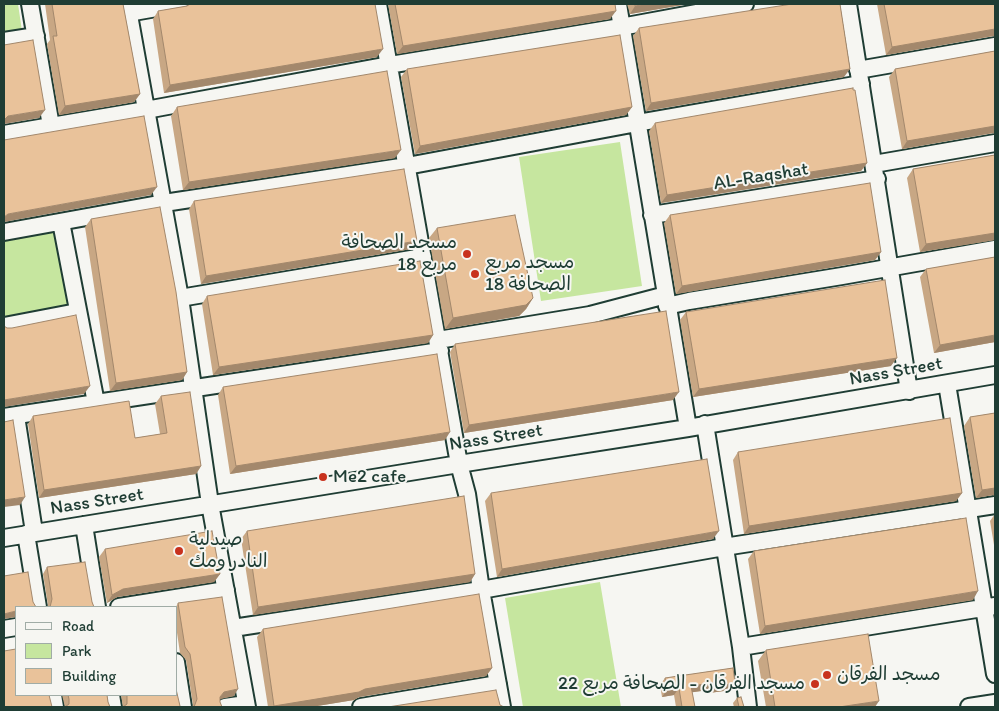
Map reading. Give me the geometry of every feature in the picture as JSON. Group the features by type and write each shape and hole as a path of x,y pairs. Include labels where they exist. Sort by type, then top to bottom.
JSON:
{"street":[{"path":"30,4 51,126"},
{"path":"179,4 127,9 164,203 210,504 246,705 226,707"},
{"path":"378,4 459,464 467,494 480,590 502,707"},
{"path":"618,4 688,428"},
{"path":"4,134 745,4"},
{"path":"848,4 876,171 908,390"},
{"path":"4,41 36,36"},
{"path":"4,232 164,203 407,166 860,77 995,46"},
{"name":"AL-Raqshat","path":"652,215 876,171 995,143"},
{"path":"61,222 96,403"},
{"path":"38,606 30,534 10,416 439,345 666,300 689,301 995,249"},
{"path":"180,298 423,257"},
{"path":"4,326 78,312"},
{"name":"Nass Street","path":"4,538 688,428 995,376"},
{"path":"947,384 968,509 990,607 995,674"},
{"path":"705,424 741,647 748,707"},
{"path":"233,628 480,590 724,546 995,505"},
{"path":"84,525 97,606"},
{"path":"135,606 167,604 226,590"},
{"path":"741,647 990,607"},
{"path":"178,677 183,707"},
{"path":"361,707 498,684"},
{"path":"969,707 995,703"}],"green space":[{"path":"4,4 18,4 22,31 4,34"},
{"path":"620,142 642,286 541,301 519,157"},
{"path":"60,228 73,305 4,317 4,237"},
{"path":"600,582 621,707 523,707 505,598"}],"building":[{"path":"52,4 123,4 140,94 65,106 53,36 57,36"},
{"path":"190,4 375,4 383,49 170,85 158,11"},
{"path":"395,4 615,4 616,11 403,46"},
{"path":"792,4 840,4 850,69 651,103 639,28"},
{"path":"884,4 995,4 995,29 892,47"},
{"path":"620,35 632,107 420,146 407,69"},
{"path":"33,40 45,110 8,116 4,120 4,45"},
{"path":"995,51 995,126 907,141 895,69"},
{"path":"387,71 401,150 189,182 177,107"},
{"path":"853,88 855,90 867,163 667,195 655,123"},
{"path":"144,116 157,187 8,214 4,217 4,140"},
{"path":"995,155 995,233 926,244 913,169"},
{"path":"404,169 417,241 206,276 194,201"},
{"path":"870,183 881,252 682,286 670,215"},
{"path":"160,207 176,292 187,372 116,383 91,219"},
{"name":"مسجد مربع 18 الصحافة","path":"515,215 533,298 526,305 453,318 437,228"},
{"path":"995,257 995,335 940,345 926,269"},
{"path":"420,261 433,335 219,367 207,296"},
{"path":"885,280 897,358 699,389 686,312"},
{"path":"666,311 679,392 469,425 455,344"},
{"path":"76,315 90,386 4,400 4,326 12,328"},
{"path":"437,354 450,432 236,466 223,387"},
{"path":"190,392 201,466 44,490 33,416 129,401 135,438 167,433 161,396"},
{"path":"995,413 995,488 982,490 970,417"},
{"path":"950,418 962,493 749,526 738,452"},
{"path":"13,420 25,497 4,500 4,422"},
{"path":"707,459 719,531 502,569 491,493"},
{"path":"464,496 475,574 258,607 247,531"},
{"path":"966,518 978,591 765,626 754,551"},
{"path":"212,531 220,574 123,589 112,595 105,549"},
{"path":"85,562 94,606 50,606 52,599 47,567"},
{"path":"28,572 35,606 15,606 15,611 4,614 4,576"},
{"path":"479,594 492,668 274,706 263,629"},
{"path":"222,597 238,689 224,692 220,697 222,707 194,707 197,699 190,654 185,647 178,603"},
{"name":"مسجد الفرقان - الصحافة مربع 22","path":"868,634 879,701 839,707 775,707 766,650"},
{"path":"15,649 15,696 49,696 52,707 4,707 4,651"},
{"path":"733,668 735,683 714,687 713,683 691,686 695,707 682,707 679,688 667,690 665,678"},
{"path":"496,690 500,705 504,707 388,707"},
{"path":"68,696 107,696 110,707 65,707 69,704"},
{"path":"127,696 178,696 181,707 123,707 127,704"},
{"path":"741,697 744,707 739,707 737,698"}],"place":[{"name":"مسجد الصحافة مربع 18","path":"467,254"},
{"name":"مسجد مربع 18 الصحافة","path":"475,274"},
{"name":"Me2 cafe","path":"323,477"},
{"name":"صيدلية النادر ومك","path":"179,551"},
{"name":"مسجد الفرقان","path":"827,675"},
{"name":"مسجد الفرقان - الصحافة مربع 22","path":"815,684"}]}
